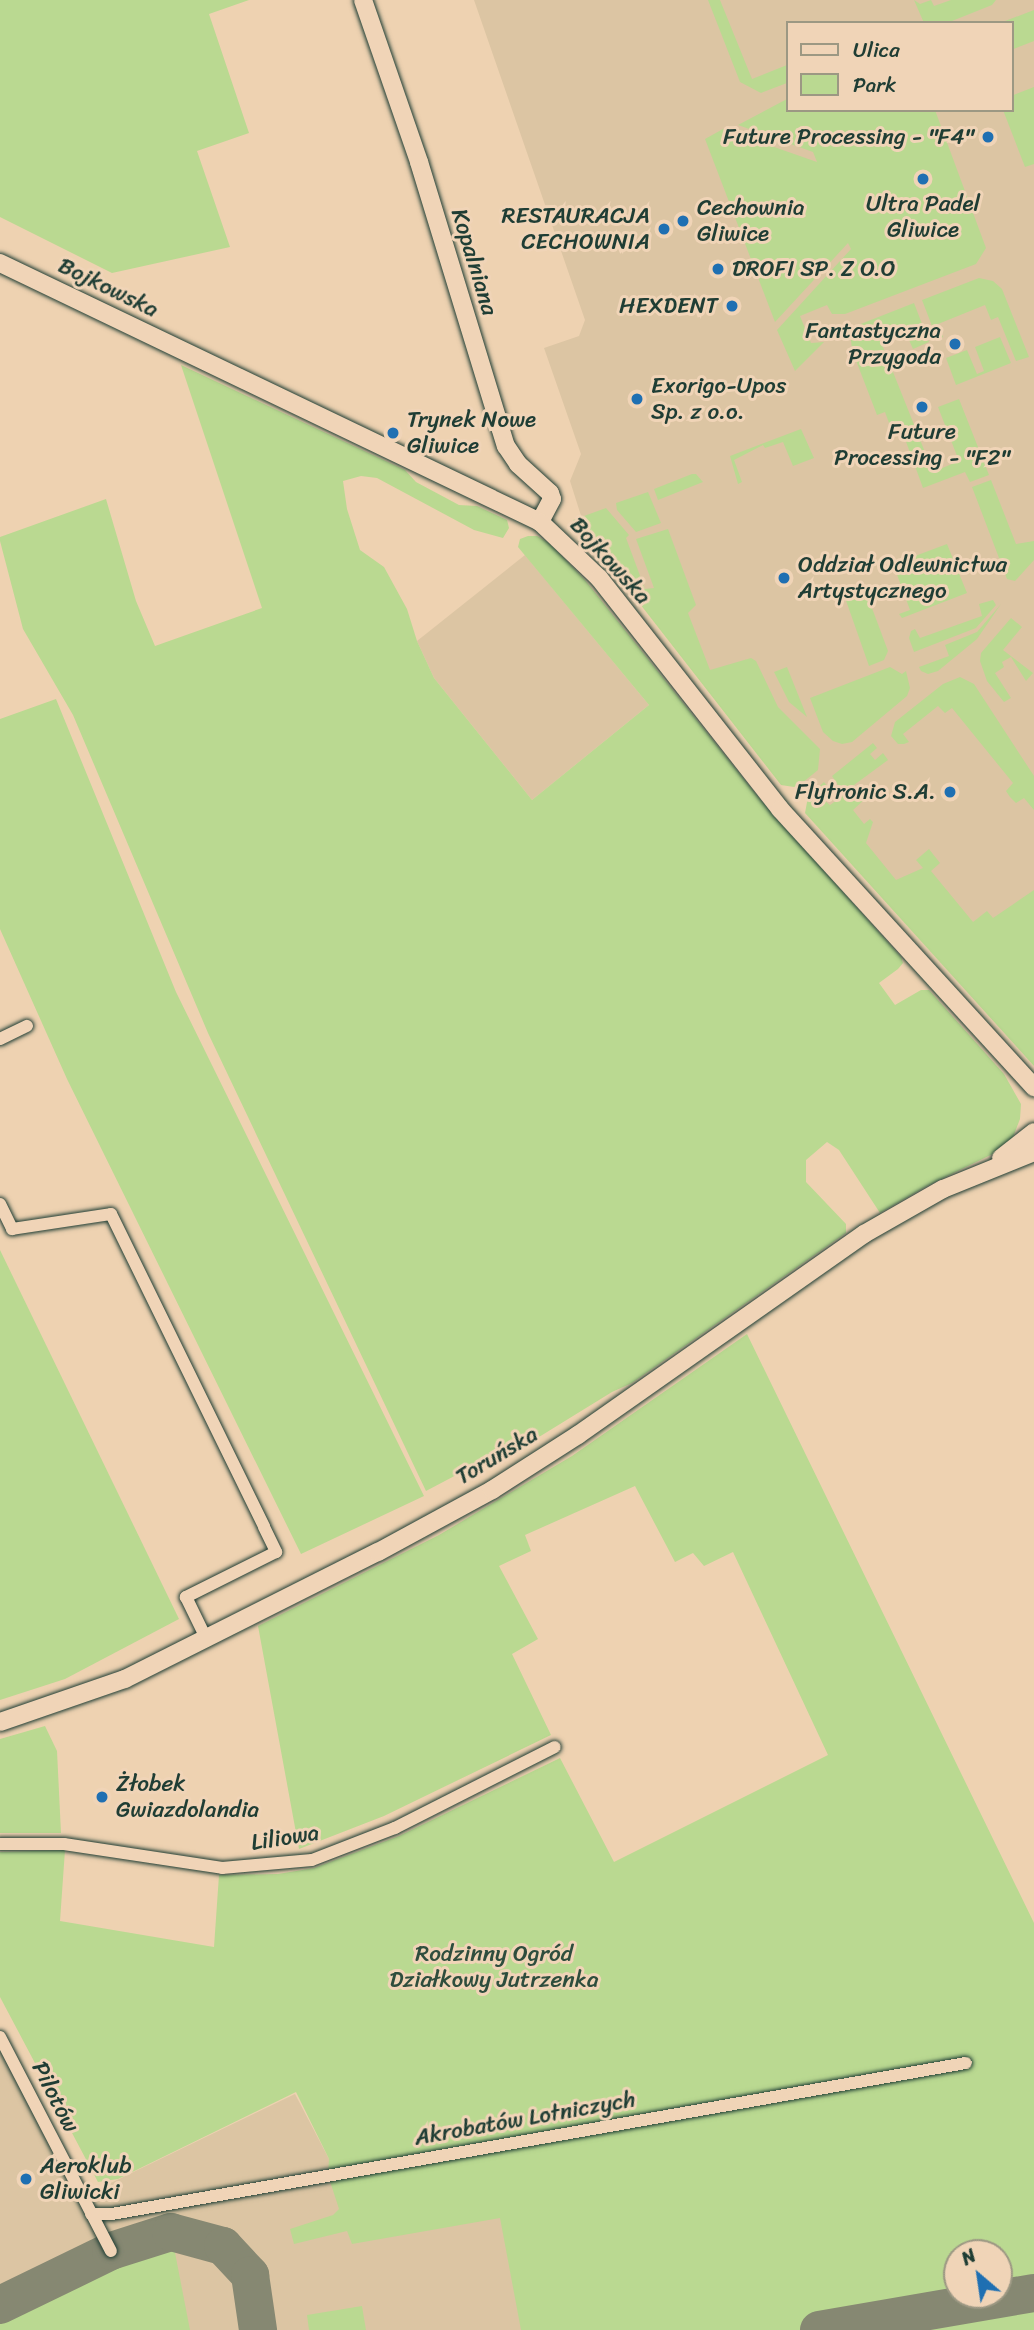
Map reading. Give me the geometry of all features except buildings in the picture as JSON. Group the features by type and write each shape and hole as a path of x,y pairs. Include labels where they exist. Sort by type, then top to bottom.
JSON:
{"street":[{"name":"Kopalniana","path":"363,0 419,162 506,446 519,464 550,493 552,499 540,522"},
{"name":"Bojkowska","path":"0,263 540,522 599,578 780,809 1031,1083"},
{"path":"0,1039 27,1026"},
{"path":"1031,1083 1034,1102"},
{"name":"Toruńska","path":"0,1722 125,1679 378,1552 492,1490 578,1435 864,1234 904,1209 985,1170 1033,1134"},
{"path":"0,1204 12,1229 111,1213 276,1552 186,1597 206,1638"},
{"name":"Liliowa","path":"0,1844 64,1844 222,1868 312,1860 395,1828 555,1747"},
{"name":"Pilotów","path":"0,2037 6,2062 111,2251"},
{"name":"Akrobatów Lotniczych","path":"91,2214 112,2214 966,2063"}],"shaded area":[{"path":"474,0 1034,0 1034,1063 583,522 570,481 581,454 544,348 579,336 585,320"},
{"path":"525,555 649,705 532,800 434,678 417,641"},
{"path":"1034,2033 1034,2330 0,2330 0,2037 88,2194 295,2094 329,2159"}],"green space":[{"path":"0,0 249,0 209,14 249,133 197,151 230,247 112,273 0,217"},
{"path":"708,0 720,0 752,79 786,65 786,83 761,93 740,82"},
{"path":"914,0 920,4 931,0 934,6 951,0 996,0 992,5 952,21 923,21"},
{"path":"1034,10 1034,41 1013,49 1013,21 1005,21"},
{"path":"1034,87 1034,164 1025,167 1004,112 1013,112 1013,95"},
{"path":"786,100 786,112 936,112 986,248 976,264 845,314 832,314 827,305 800,316 811,343 824,342 795,371 777,330 851,249 848,243 775,322 705,139 723,129 817,162 813,152 738,125"},
{"path":"979,278 993,281 1002,289 1029,357 1016,361 998,317 991,320 985,305 938,324 943,337 937,339 922,300"},
{"path":"914,303 929,342 913,349 906,333 881,342 933,472 959,461 938,407 959,399 989,475 970,482 965,472 923,488 901,428 892,431 885,412 877,415 852,350 851,340 858,325"},
{"path":"1000,337 1011,363 956,385 946,358 967,350 977,374 984,371 975,347"},
{"path":"181,365 405,470 416,482 459,505 477,506 507,520 509,528 503,538 474,530 377,478 361,476 343,481 347,509 360,550 384,567 407,609 417,641 434,678 532,800 649,705 518,547 520,539 528,536 537,536 549,543 585,580 759,798 901,957 903,963 898,969 879,983 895,1005 921,990 929,990 1004,1074 1021,1104 1020,1119 1013,1137 1016,1139 1005,1148 927,1186 880,1213 839,1150 827,1142 806,1160 806,1182 846,1224 846,1233 632,1383 612,1392 513,1453 462,1472 426,1491 208,1033 73,715 23,629 0,541 0,537 106,499 136,601 155,646 262,608"},
{"path":"801,429 814,458 793,466 783,442 765,448 763,445 734,460 742,482 738,484 730,456"},
{"path":"696,474 703,482 658,500 654,489"},
{"path":"991,480 1016,544 1034,541 1034,560 1015,581 1007,579 972,487"},
{"path":"648,492 661,523 636,532 617,510 616,503"},
{"path":"606,508 629,535 626,538 645,589 654,588 636,539 668,529 696,605 688,613 710,670 751,658 756,661 778,707 820,749 818,770 802,783 794,787 781,785 626,586 575,526 573,520"},
{"path":"947,544 967,593 902,618 899,614 910,610 895,569 883,573 883,568"},
{"path":"863,584 888,651 884,660 869,666 843,592"},
{"path":"993,600 996,605 976,628 914,652 909,638 911,631 915,629 920,638 982,616 979,604"},
{"path":"1001,604 977,639 938,671 928,674 921,671 919,667 949,656 945,645 977,632"},
{"path":"1011,618 1022,627 1003,650 1033,673 1026,681 1011,657 1002,662 1004,667 995,673 1011,698 1004,702 987,681 980,661 981,653"},
{"path":"787,667 807,717 789,702 774,672"},
{"path":"890,667 902,674 906,671 910,688 907,696 852,742 842,744 833,741 823,732 810,698"},
{"path":"960,677 974,684 1034,776 1034,810 1024,798 1016,803 1010,797 1006,791 1013,783 952,708 945,713 938,706 903,734 909,742 898,744 891,736 895,722 943,684"},
{"path":"56,699 176,992 424,1496 301,1554 67,1079 0,929 0,719"},
{"path":"873,743 877,748 870,754 875,760 883,753 888,760 854,785 865,799 853,810 864,824 870,819 873,822 866,843 896,880 923,868 916,860 929,849 940,863 931,871 973,922 987,911 993,918 1034,890 1034,1066 805,813 808,797 824,782 834,795 825,801 830,805 844,795 832,776"},
{"path":"0,1250 179,1619 65,1679 0,1700"},
{"name":"Rodzinny Ogród Działkowy Jutrzenka","path":"747,1334 1034,1923 1034,2330 521,2330 500,2218 352,2244 347,2231 294,2244 290,2229 333,2215 339,2209 328,2175 329,2159 296,2092 118,2179 98,2182 0,1997 0,1852 65,1850 60,1921 214,1947 219,1875 278,1874 314,1868 399,1836 560,1758 614,1862 828,1755 733,1552 704,1566 693,1553 675,1562 635,1486 525,1535 531,1551 499,1566 538,1639 512,1654 551,1735 384,1816 299,1849 258,1626 439,1535 572,1456"},
{"path":"45,1726 57,1751 61,1833 0,1833 0,1739"},
{"path":"171,2232 190,2330 0,2330 0,2305 111,2251"},
{"path":"362,2306 366,2330 309,2330 307,2315"}],"taxiway":[{"path":"0,2305 111,2251 171,2232 223,2246 250,2275 258,2330"},
{"path":"819,2330 1034,2293"}],"place":[{"name":"Future Processing - \"F4\"","path":"988,137"},
{"name":"Ultra Padel Gliwice","path":"923,179"},
{"name":"Cechownia Gliwice","path":"683,221"},
{"name":"RESTAURACJA CECHOWNIA","path":"664,229"},
{"name":"DROFI SP. Z O.O","path":"718,269"},
{"name":"HEXDENT","path":"732,306"},
{"name":"Fantastyczna Przygoda","path":"955,344"},
{"name":"Exorigo-Upos Sp. z o.o.","path":"637,399"},
{"name":"Future Processing - \"F2\"","path":"922,407"},
{"name":"Trynek Nowe Gliwice","path":"393,433"},
{"name":"Oddział Odlewnictwa Artystycznego","path":"784,578"},
{"name":"Flytronic S.A.","path":"950,792"},
{"name":"Żłobek Gwiazdolandia","path":"102,1797"},
{"name":"Aeroklub Gliwicki","path":"26,2179"}]}
